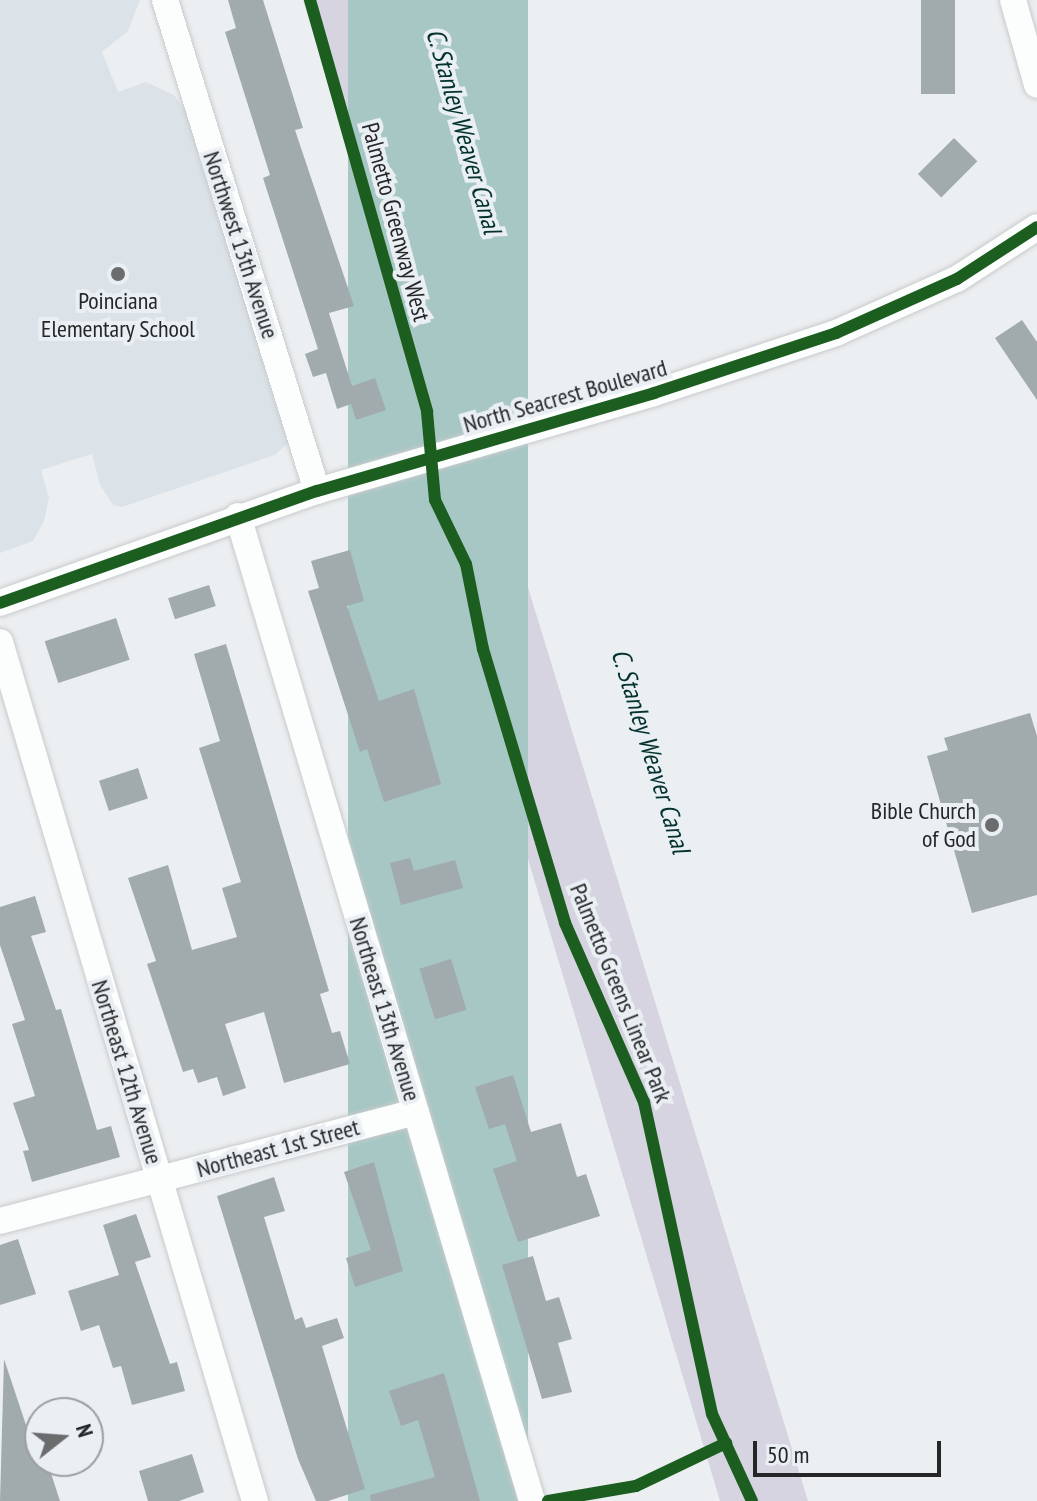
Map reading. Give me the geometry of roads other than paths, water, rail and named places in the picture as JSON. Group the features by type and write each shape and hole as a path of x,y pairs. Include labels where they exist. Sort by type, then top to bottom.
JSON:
{"street":[{"name":"Northwest 13th Avenue","path":"165,0 317,491"},
{"path":"1013,0 1037,85"},
{"name":"North Seacrest Boulevard","path":"0,603 238,516 654,393 836,333 920,298 1037,227"},
{"name":"Northeast 13th Avenue","path":"238,516 532,1501"},
{"name":"Northeast 12th Avenue","path":"0,642 255,1501"},
{"name":"Northeast 1st Street","path":"0,1221 416,1112"}],"water":[{"name":"C. Stanley Weaver Canal","path":"348,0 528,0 528,1501 348,1501"}],"place":[{"name":"Poinciana Elementary School","path":"118,274"},
{"name":"Bible Church of God","path":"992,825"}]}
